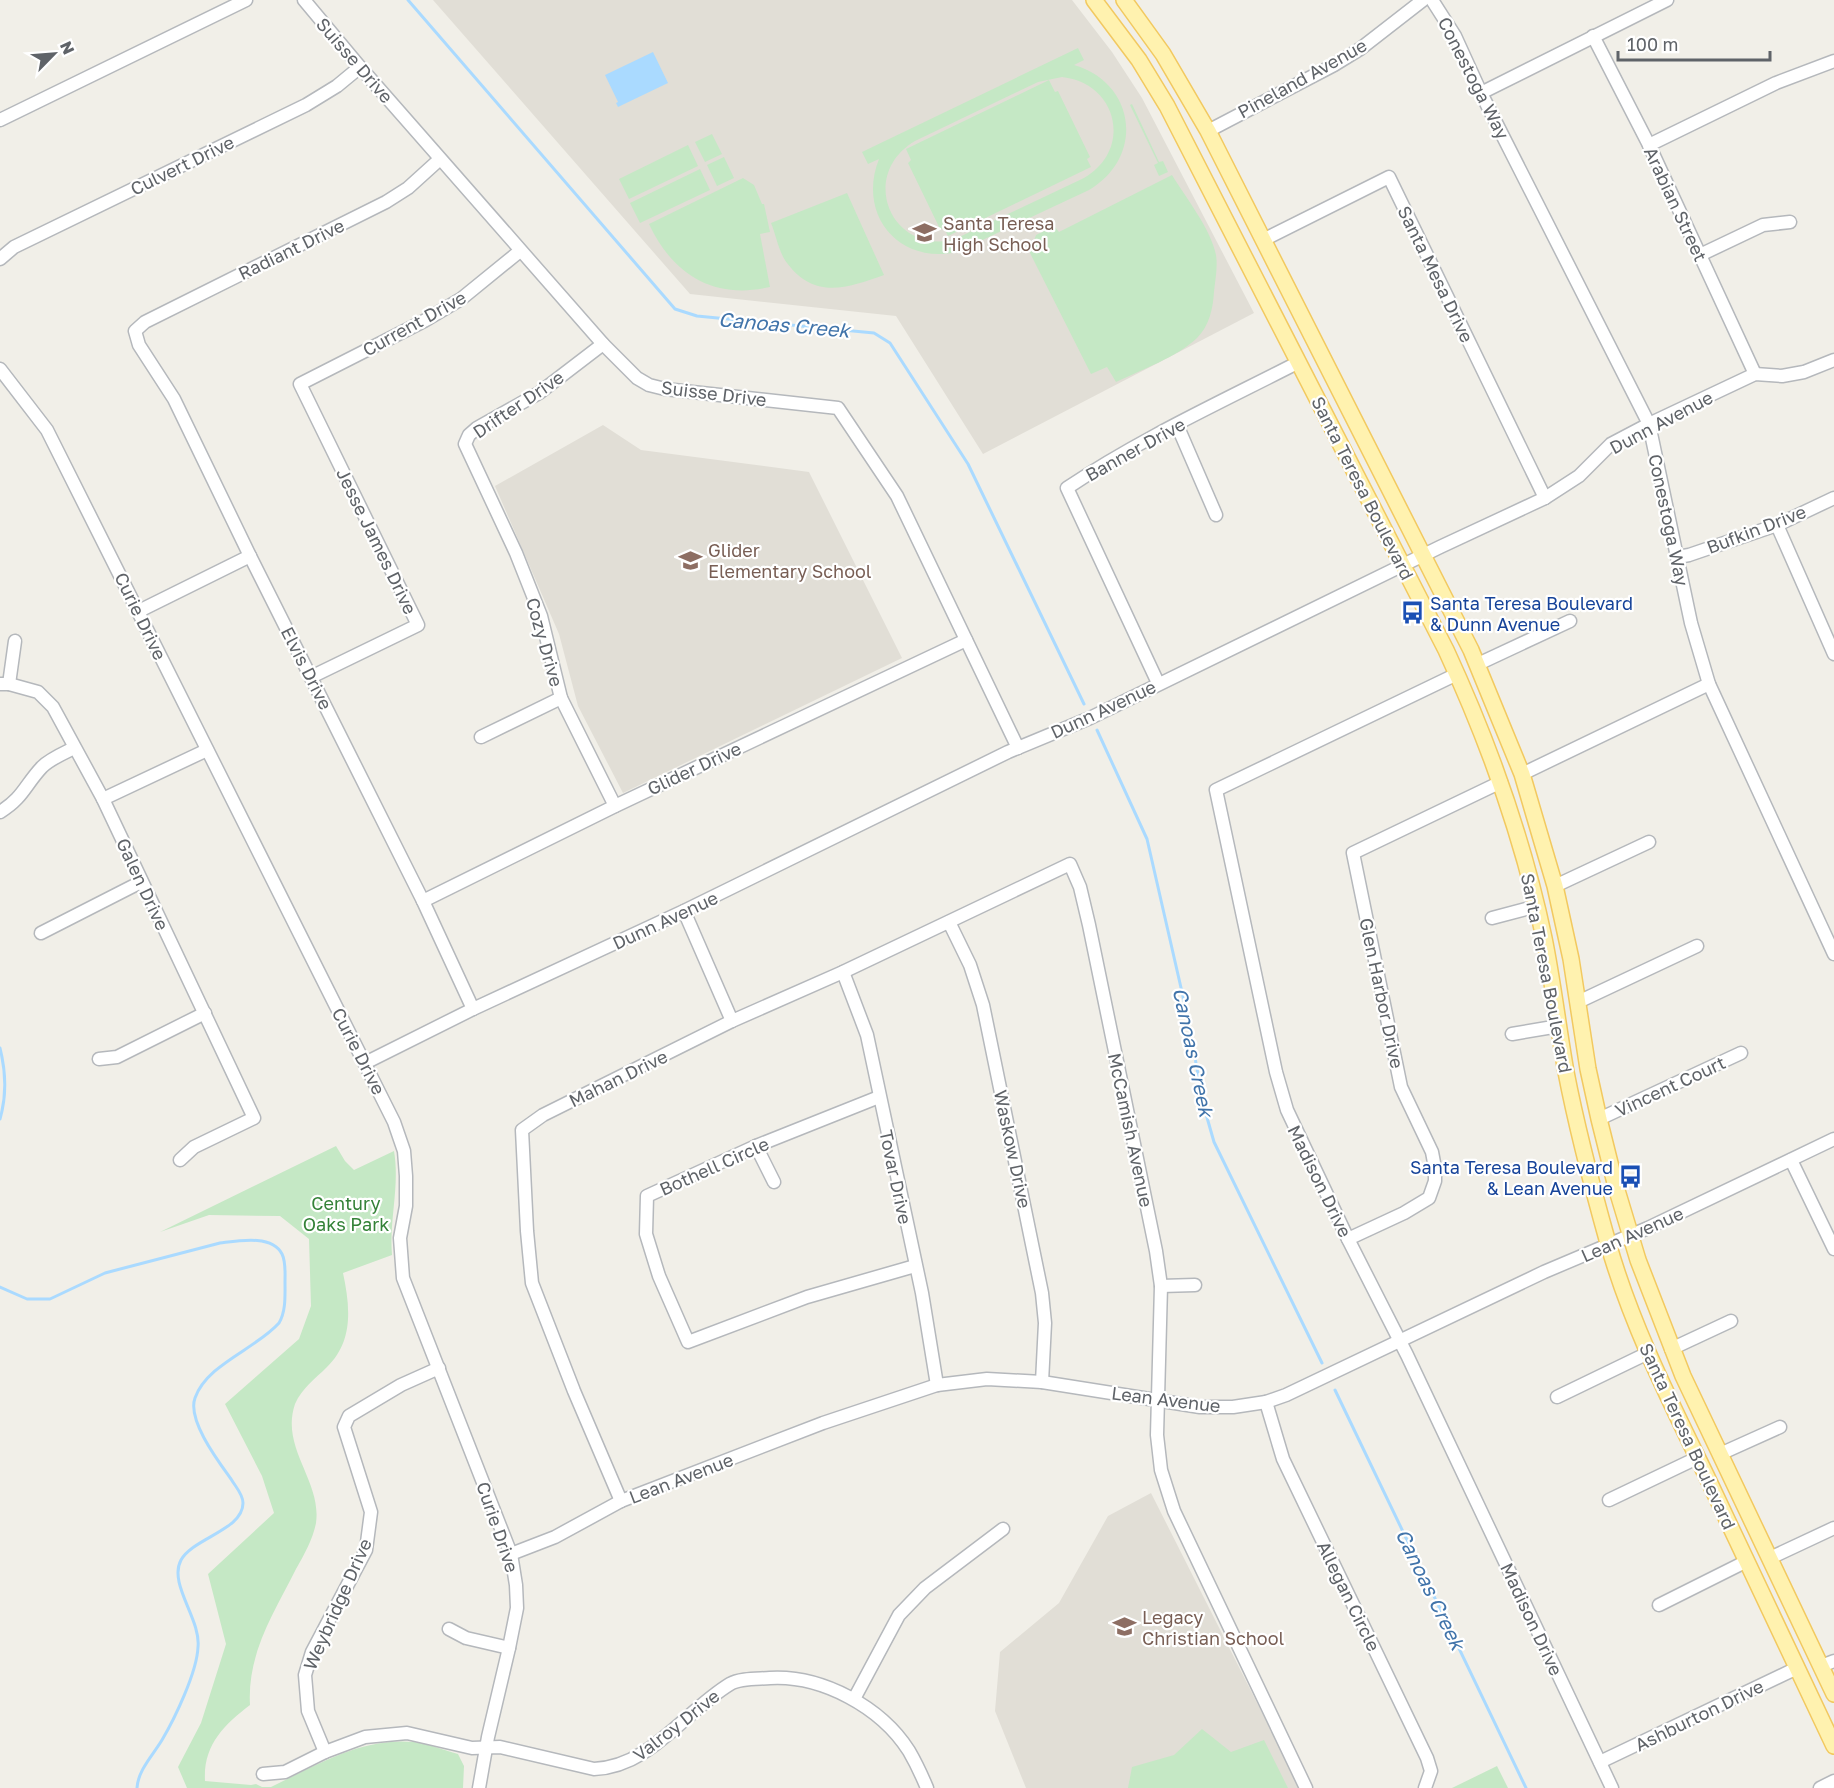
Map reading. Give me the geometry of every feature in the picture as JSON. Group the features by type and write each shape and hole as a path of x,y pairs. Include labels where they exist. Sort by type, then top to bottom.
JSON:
{"main road":[{"name":"Santa Teresa Boulevard","path":"1094,0 1134,52 1167,106 1403,566 1478,721 1525,859 1537,906 1577,1124 1609,1245 1648,1353 1834,1746"},
{"name":"Santa Teresa Boulevard","path":"1125,0 1164,54 1208,131 1478,664 1522,774 1555,886 1578,1002 1588,1069 1630,1236 1671,1349 1770,1558 1828,1664 1834,1694"}],"street":[{"path":"0,120 246,0"},
{"name":"Suisse Drive","path":"304,0 520,251 603,344 637,378 649,385 666,389 838,408 897,496 1018,748"},
{"name":"Pineland Avenue","path":"1208,131 1334,65 1360,49 1423,0"},
{"name":"Conestoga Way","path":"1432,0 1455,36 1649,424 1691,623 1709,684 1834,954"},
{"path":"1482,93 1667,0"},
{"name":"Arabian Street","path":"1593,36 1649,145 1755,374"},
{"path":"1649,145 1776,83 1834,61"},
{"name":"Culvert Drive","path":"0,259 14,248 306,105 337,86 360,67"},
{"name":"Radiant Drive","path":"135,331 145,322 386,202 408,188 440,159"},
{"name":"Santa Mesa Drive","path":"1263,240 1389,177 1545,498"},
{"path":"1700,255 1763,225 1790,222"},
{"name":"Current Drive","path":"300,384 424,321 461,299 520,251"},
{"name":"Elvis Drive","path":"135,331 139,345 174,399 423,901 473,1009"},
{"name":"Drifter Drive","path":"465,444 477,428 539,393 603,344"},
{"name":"Dunn Avenue","path":"365,1063 1018,748 1090,718 1158,683 1545,498 1573,481 1611,444 1649,424 1755,374 1782,376 1804,372 1834,360"},
{"name":"Banner Drive","path":"1158,683 1067,488 1176,425 1299,362"},
{"name":"Curie Drive","path":"0,369 47,430 365,1063 394,1122 404,1151 406,1206 400,1238 404,1278 511,1554 516,1585 517,1608 479,1788"},
{"name":"Jesse James Drive","path":"300,384 418,625 311,677"},
{"path":"1176,425 1216,515"},
{"name":"Cozy Drive","path":"465,444 542,616 561,698 615,806"},
{"name":"Bufkin Drive","path":"1678,557 1777,525 1834,498"},
{"path":"1777,525 1834,654"},
{"path":"139,611 250,556"},
{"path":"1478,664 1570,621"},
{"path":"5,684 15,640"},
{"name":"Glider Drive","path":"423,901 615,806 966,640"},
{"name":"Madison Drive","path":"1457,674 1216,790 1276,1072 1287,1110 1348,1239 1400,1341 1612,1788"},
{"name":"Galen Drive","path":"5,684 38,692 53,707 103,799 254,1118 194,1147 180,1160"},
{"path":"1522,774 1709,684"},
{"path":"481,737 561,698"},
{"path":"0,812 23,794 43,765 74,748"},
{"path":"103,799 207,750"},
{"name":"Glen Harbor Drive","path":"1348,1239 1404,1213 1429,1198 1435,1181 1432,1152 1401,1087 1353,853 1500,782"},
{"path":"1555,886 1649,842"},
{"name":"Mahan Drive","path":"621,1501 574,1391 532,1283 522,1130 543,1115 732,1021 843,972 1070,864"},
{"name":"McCamish Avenue","path":"1070,864 1080,887 1089,925 1156,1251 1161,1286 1159,1401"},
{"path":"41,933 141,882"},
{"path":"1491,918 1537,906"},
{"path":"684,911 732,1021"},
{"name":"Waskow Drive","path":"949,922 970,965 983,1005 1042,1293 1045,1323 1042,1382"},
{"path":"1578,1002 1697,946"},
{"name":"Tovar Drive","path":"843,972 867,1035 922,1293 937,1385"},
{"path":"99,1059 117,1057 205,1013"},
{"path":"1512,1034 1559,1026"},
{"name":"Vincent Court","path":"1599,1119 1741,1053"},
{"name":"Bothell Circle","path":"879,1097 756,1146 647,1196 646,1234 659,1276 688,1342 807,1298 915,1266"},
{"name":"Lean Avenue","path":"511,1554 555,1537 621,1501 823,1423 937,1385 987,1379 1042,1382 1200,1407 1233,1407 1266,1402 1305,1388 1544,1272 1630,1236 1834,1139"},
{"path":"756,1146 774,1182"},
{"path":"1791,1160 1834,1249"},
{"path":"1161,1286 1195,1285"},
{"path":"1671,1349 1731,1321"},
{"path":"1557,1397 1648,1353"},
{"name":"Weybridge Drive","path":"325,1752 308,1711 305,1674 312,1652 366,1550 371,1512 344,1427 349,1416 401,1385 439,1368"},
{"path":"1159,1401 1157,1435 1161,1470 1174,1511 1306,1788"},
{"name":"Allegan Circle","path":"1266,1402 1283,1459 1427,1758 1431,1771 1425,1788"},
{"path":"1720,1454 1780,1427"},
{"path":"1609,1500 1697,1458"},
{"path":"1770,1558 1834,1528"},
{"path":"854,1699 899,1616 926,1587 1003,1529"},
{"path":"1659,1605 1747,1561"},
{"path":"449,1629 466,1638 509,1648"},
{"name":"Ashburton Drive","path":"1600,1762 1797,1668"},
{"name":"Valroy Drive","path":"263,1774 285,1772 325,1752 365,1737 407,1733 471,1748 500,1747 583,1767 604,1769 620,1766 641,1755 709,1698 732,1682 780,1678 812,1682 854,1699 892,1730 909,1751 927,1788"},
{"path":"1820,1788 1834,1781"}],"shaded area":[{"name":"Santa Teresa High School","path":"433,0 1072,0 1112,52 1142,98 1254,313 983,454 896,316 690,294"},
{"name":"Glider Elementary School","path":"603,425 641,450 809,472 902,658 623,793 578,706 559,634 495,486"},
{"name":"Legacy Christian School","path":"1151,1493 1300,1788 1026,1788 995,1711 1000,1652 1059,1603 1108,1516"}],"green space":[{"path":"1078,48 1084,60 1074,65 1095,74 1110,87 1121,104 1126,122 1125,141 1119,159 1107,176 1089,190 957,252 936,254 917,251 901,243 888,231 878,216 874,199 874,179 879,159 868,164 862,152","holes":["1062,77 1081,82 1096,91 1106,104 1112,119 1113,135 1109,151 1099,166 1084,178 953,240 931,241 912,235 898,223 889,208 886,190 888,172 898,155 915,141 1038,82"]},
{"path":"1049,80 1055,92 1058,91 1090,157 1087,159 1091,167 948,236 944,228 940,229 908,163 911,160 906,149"},
{"path":"1132,104 1159,162 1163,161 1168,172 1159,176 1154,165 1158,163 1130,105"},
{"path":"712,134 722,154 705,162 695,142"},
{"path":"688,145 698,166 629,199 619,179"},
{"path":"724,157 734,178 717,186 707,165"},
{"path":"700,169 710,190 640,223 630,203"},
{"path":"1172,175 1204,224 1216,255 1217,269 1207,323 1197,338 1180,351 1116,382 1107,367 1091,374 1030,253 1036,235 1054,226 1059,232"},
{"path":"743,178 754,185 764,204 770,232 760,234 770,287 731,290 698,280 683,270 670,257 649,224"},
{"path":"847,193 884,275 844,287 820,286 798,275 787,263 771,223"},
{"name":"Century Oaks Park","path":"336,1146 354,1170 394,1151 396,1177 392,1255 343,1273 348,1323 342,1346 336,1357 305,1388 295,1404 292,1420 293,1435 313,1493 316,1508 315,1529 257,1651 250,1686 250,1705 217,1737 205,1768 205,1781 271,1787 322,1762 358,1748 376,1744 414,1742 458,1754 464,1766 463,1788 187,1788 178,1767 201,1723 226,1644 208,1574 274,1513 262,1476 225,1404 299,1339 311,1306 309,1239 280,1216 209,1215 160,1232"},
{"path":"1202,1729 1231,1752 1264,1740 1288,1788 1128,1788 1132,1767 1174,1755"},
{"path":"1497,1766 1508,1788 1452,1788"}],"water":[{"path":"653,52 668,83 618,107 616,103 618,102 605,75"}],"waterway":[{"name":"Canoas Creek","path":"408,0 675,309 697,316 874,333 890,343 968,464 1084,704"},
{"name":"Canoas Creek","path":"1097,730 1147,839 1187,1014 1204,1107 1214,1142 1322,1363"},
{"path":"0,1048 5,1084 0,1119"},
{"path":"0,1287 27,1299 50,1299 105,1273 235,1241 262,1241 277,1248 283,1257 285,1303 279,1323 258,1341 221,1366 201,1386 195,1398 195,1417 199,1429 242,1496 243,1503 241,1512 235,1520 187,1552 181,1560 178,1569 179,1580 198,1636 197,1657 190,1682 179,1707 162,1740 143,1769 137,1788"},
{"name":"Canoas Creek","path":"1335,1390 1526,1788"}],"place":[{"name":"Santa Teresa High School","path":"925,233"},
{"name":"Glider Elementary School","path":"690,560"},
{"name":"Santa Teresa Boulevard & Dunn Avenue","path":"1412,613"},
{"name":"Santa Teresa Boulevard & Lean Avenue","path":"1631,1177"},
{"name":"Legacy Christian School","path":"1124,1627"}]}
